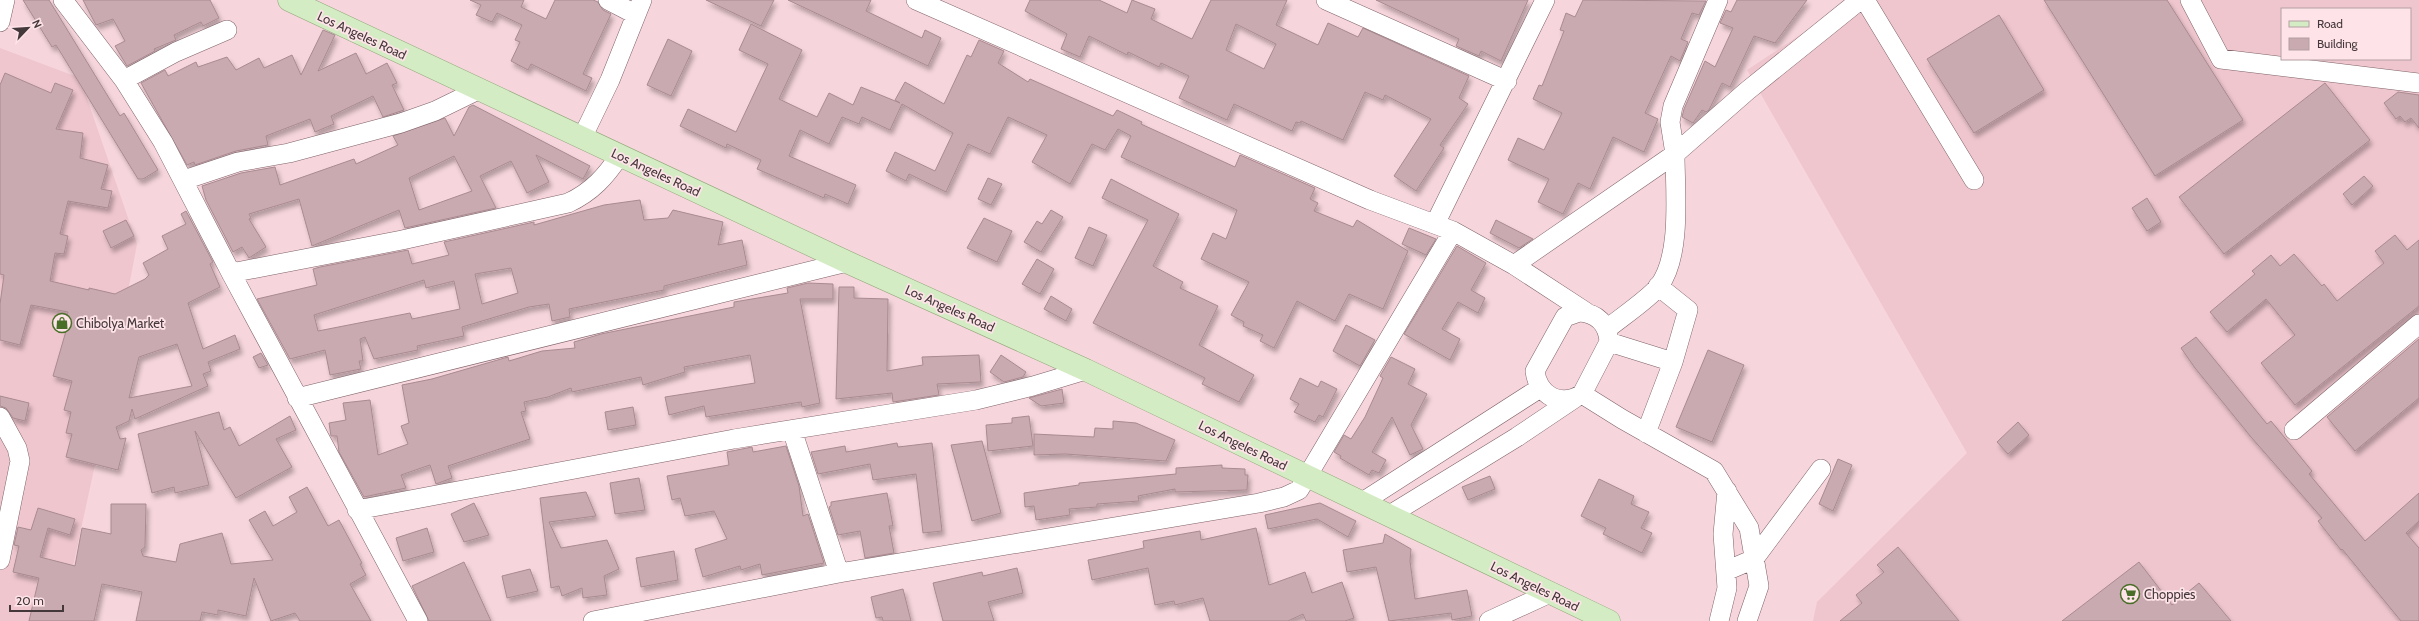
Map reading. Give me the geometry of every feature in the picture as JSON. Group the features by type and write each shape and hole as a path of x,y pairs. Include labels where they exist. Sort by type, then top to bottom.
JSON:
{"main road":[{"name":"Los Angeles Road","path":"288,0 847,262 1086,370 1608,621"}],"street":[{"path":"0,22 5,0"},
{"path":"63,0 124,80 163,142 297,398 418,621"},
{"path":"582,138 610,80 638,7 608,0"},
{"path":"916,0 1370,200 1453,231 1514,264 1599,319 1608,336 1673,362"},
{"path":"1326,0 1507,81"},
{"path":"1435,224 1507,81 1545,0"},
{"path":"1388,516 1517,437 1578,396 1608,336 1658,286 1670,262 1675,217 1675,154 1670,122 1673,106 1718,0"},
{"path":"1514,264 1675,154 1746,91 1860,0"},
{"path":"1865,0 1974,180"},
{"path":"2190,0 2221,59 2419,83"},
{"path":"124,80 176,52 227,30"},
{"path":"184,180 238,162 289,153 401,123 435,111 478,90"},
{"path":"231,273 402,240 568,202 583,196 601,181 620,155"},
{"path":"593,621 839,573 1259,503 1284,497 1300,490 1453,231"},
{"path":"297,398 847,262"},
{"path":"1646,433 1673,362 1688,310 1658,286"},
{"path":"1552,290 1565,317"},
{"path":"1586,312 1572,313 1565,317 1535,371 1540,388 1553,398 1561,400 1578,396 1714,470 1749,528 1759,586 1747,621"},
{"path":"2294,430 2419,324"},
{"path":"358,510 734,439 976,400 1033,386 1086,370"},
{"path":"1362,503 1540,388"},
{"path":"0,417 17,448 20,461 0,560"},
{"path":"792,430 839,573"},
{"path":"1726,571 1754,559 1821,469"},
{"path":"1719,621 1728,588 1723,534 1727,492"},
{"path":"1489,621 1550,593"}],"shaded area":[{"path":"1853,0 2419,0 2419,621 1813,621 1817,602 1967,453 1747,70"},
{"name":"Chibolya Market","path":"0,48 80,78 137,244 118,359 61,621 0,621"}],"building":[{"path":"23,0 49,0 120,116 124,113 158,170 143,179 138,179 56,45 52,47"},
{"path":"83,0 210,0 219,18 203,26 201,22 174,35 176,40 154,49 155,51 127,66 115,46 125,41 113,19 96,25"},
{"path":"470,0 524,0 521,7 546,19 555,0 593,0 598,2 603,10 611,14 583,74 592,78 586,91 531,64 528,70 511,61 520,42 515,40 522,25 497,13 492,22 476,15 481,5"},
{"path":"706,0 774,0 761,26"},
{"path":"788,0 871,0 866,11 922,38 925,30 941,38 928,66"},
{"path":"1030,0 1099,0 1127,13 1132,0 1155,9 1151,19 1192,39 1211,0 1287,0 1276,25 1318,45 1328,23 1358,37 1363,28 1469,76 1459,98 1468,104 1440,145 1444,148 1416,191 1394,176 1431,119 1385,95 1383,100 1365,92 1343,140 1301,121 1300,123 1296,122 1292,131 1234,104 1227,120 1179,98 1189,76 1161,63 1159,67 1128,52 1127,55 1089,36 1080,57 1061,49 1067,34 1025,11","holes":["1236,24 1276,44 1264,69 1226,50"]},
{"path":"1376,0 1528,0 1501,61 1481,51 1479,56 1456,46 1459,39"},
{"path":"1583,0 1706,1 1699,15 1692,13 1681,39 1688,42 1680,61 1671,56 1645,113 1658,119 1644,152 1613,137 1590,189 1578,183 1563,214 1538,202 1549,179 1508,160 1518,138 1544,150 1562,113 1533,99 1539,85 1542,86 1564,31 1560,30 1566,13 1575,17"},
{"path":"1737,0 1807,0 1775,43 1754,36 1730,87 1722,83 1709,110 1706,112 1702,110 1693,123 1682,117 1684,109 1705,61 1715,67 1733,28 1720,23 1726,10 1731,12"},
{"path":"2044,0 2167,0 2243,120 2155,176"},
{"path":"1999,15 2044,90 1974,133 1927,59"},
{"path":"751,24 802,50 779,99 817,117 829,93 853,105 861,87 900,103 895,100 905,82 944,104 967,55 971,57 979,40 1004,51 998,63 1028,82 1030,79 1113,116 1117,110 1142,122 1141,124 1235,167 1240,155 1315,188 1310,199 1318,203 1314,211 1353,227 1357,220 1408,251 1383,309 1349,294 1335,321 1297,301 1274,348 1260,341 1263,335 1243,326 1244,322 1231,315 1249,282 1201,259 1213,233 1226,239 1237,210 1121,157 1131,136 1118,129 1105,150 1092,144 1070,184 1032,162 1047,135 1008,117 990,154 968,144 946,192 909,174 906,181 886,171 895,152 935,171 953,133 902,104 890,130 862,117 859,124 842,117 829,144 800,130 789,156 856,185 848,204 825,194 824,198 757,169 761,160 727,144 726,148 680,126 688,109 736,132 768,64 739,50"},
{"path":"323,30 335,35 318,71 356,53 366,74 387,63 397,83 392,85 404,110 383,117 373,96 331,116 334,124 315,132 310,119 266,136 268,145 236,151 195,165 194,162 187,165 141,83 165,70 168,76 196,62 198,67 227,57 236,70 259,58 264,68 292,55 301,75"},
{"path":"668,39 692,51 671,96 647,85"},
{"path":"5,73 51,93 55,83 73,90 56,129 83,133 80,158 108,165 101,189 112,191 108,208 68,201 60,234 68,236 64,254 55,253 50,281 115,294 145,279 149,275 143,263 168,249 162,236 186,224 181,214 186,211 213,262 210,264 220,287 188,303 203,349 235,335 240,349 208,362 211,371 203,374 208,386 135,419 132,409 129,421 116,427 120,439 126,438 118,470 66,457 72,434 66,433 71,412 64,410 72,381 53,376 66,331 64,331 68,312 31,305 20,345 0,340 0,304 4,275 0,274 0,85","holes":["177,344 192,386 129,398 139,357"]},
{"path":"2325,83 2370,140 2224,254 2179,197"},
{"path":"2398,92 2419,95 2419,128 2411,118 2405,122 2400,116 2396,119 2384,103"},
{"path":"473,105 590,166 583,179 536,155 549,182 527,193 511,161 480,176 496,208 405,228 399,210 312,246 299,199 249,214 251,218 249,219 266,247 249,258 242,247 233,252 206,200 202,186 241,173 275,167 280,185 354,159 356,164 398,145 393,136 445,118 454,136 469,107","holes":["454,156 472,191 419,210 409,178"]},
{"path":"2364,176 2373,186 2352,205 2343,194"},
{"path":"988,178 1002,184 991,205 978,199"},
{"path":"1111,179 1179,214 1153,266 1183,282 1180,288 1218,306 1199,345 1254,375 1239,402 1202,384 1205,378 1093,323 1148,220 1102,198"},
{"path":"2147,198 2161,222 2147,231 2132,208"},
{"path":"640,200 644,220 668,218 673,210 723,222 718,245 742,240 747,265 664,286 664,290 569,309 570,317 552,321 549,304 529,307 462,327 464,336 417,346 418,350 374,359 365,337 360,339 363,361 359,361 361,369 330,375 325,350 290,359 257,299 317,285 313,269 320,267 408,250 412,264 449,255 444,242 534,222 534,225 604,205","holes":["511,268 518,293 482,304 475,274","424,280 426,288 454,281 460,309 412,319 410,313 318,331 314,315"]},
{"path":"1051,210 1063,217 1041,252 1024,242 1037,221 1042,224"},
{"path":"984,218 1012,231 997,262 967,248"},
{"path":"126,220 134,236 111,248 103,231"},
{"path":"1496,220 1533,239 1519,248 1490,233"},
{"path":"1089,227 1107,235 1093,266 1075,258"},
{"path":"1409,228 1436,239 1426,255 1402,244"},
{"path":"2395,235 2407,250 2419,240 2419,306 2295,405 2261,363 2295,335 2266,299 2227,332 2210,312 2255,274 2252,271 2271,255 2280,266 2294,254 2322,286 2324,284 2337,301 2384,263 2375,251"},
{"path":"1457,246 1486,263 1471,290 1485,298 1478,313 1458,302 1442,329 1460,339 1450,360 1404,334"},
{"path":"1037,259 1054,269 1040,294 1022,284"},
{"path":"808,283 833,284 833,299 800,299 820,403 802,407 801,402 706,417 704,406 669,415 665,397 755,383 750,355 684,367 685,372 643,385 641,377 572,392 571,388 548,397 524,402 526,411 521,412 530,439 448,466 452,478 436,484 430,465 401,475 406,488 364,497 339,452 337,436 331,436 329,423 346,420 343,403 370,400 378,455 408,444 401,426 409,423 402,385 432,379 508,357 509,361 542,351 575,348 574,342 601,334 734,307 734,302 788,293 787,288"},
{"path":"839,287 854,287 854,298 888,299 887,371 923,365 922,357 979,355 981,382 937,384 939,395 893,402 892,393 836,399"},
{"path":"1051,296 1072,309 1066,321 1044,309"},
{"path":"1346,325 1375,340 1360,366 1333,351"},
{"path":"2196,337 2267,424 2271,421 2312,471 2309,474 2365,541 2419,493 2419,521 2406,533 2419,548 2419,621 2401,621 2318,521 2322,518 2251,437 2195,368 2181,348"},
{"path":"2419,339 2419,398 2355,451 2327,417"},
{"path":"1708,350 1744,365 1712,442 1676,427"},
{"path":"261,353 268,365 259,368 253,357"},
{"path":"1001,355 1026,372 1023,377 1004,382 990,372"},
{"path":"1391,357 1415,369 1408,384 1427,394 1411,425 1423,449 1410,455 1392,417 1372,452 1386,460 1379,473 1372,470 1369,475 1340,458 1341,456 1334,452 1344,435 1351,439 1365,417 1383,378 1380,376"},
{"path":"1300,378 1318,387 1321,381 1337,389 1323,417 1319,415 1315,422 1294,412 1299,404 1290,399"},
{"path":"1062,389 1064,403 1041,406 1029,398"},
{"path":"0,396 29,403 25,421 13,418 6,408 0,406"},
{"path":"633,407 636,425 608,430 605,412"},
{"path":"219,412 224,430 230,427 239,446 290,416 296,430 276,439 292,467 236,498 195,431 209,485 175,493 174,487 152,493 138,434"},
{"path":"1029,416 1033,446 988,451 986,425 1012,423 1012,418"},
{"path":"1113,421 1136,423 1175,440 1166,461 1065,454 1034,455 1034,434 1094,437 1095,428 1113,429"},
{"path":"2018,422 2029,435 2008,454 1997,442"},
{"path":"982,441 1001,513 972,521 951,445"},
{"path":"897,443 898,447 932,443 942,531 923,533 916,474 873,480 870,464 818,474 811,452 845,446 846,452"},
{"path":"786,446 799,486 803,516 808,514 824,563 762,575 760,564 741,570 740,566 703,577 695,549 727,539 714,511 685,516 680,498 672,500 667,476 729,465 727,452 752,447 753,452"},
{"path":"1838,459 1852,465 1833,511 1819,504"},
{"path":"1222,465 1222,468 1245,469 1245,475 1248,475 1247,490 1175,492 1175,489 1138,496 1139,501 1097,504 1097,507 1069,509 1070,515 1036,520 1034,506 1025,507 1024,493 1079,485 1079,483 1176,474 1176,468"},
{"path":"1490,476 1495,489 1468,500 1462,487"},
{"path":"639,478 645,510 615,514 610,483"},
{"path":"1599,479 1634,496 1631,504 1649,512 1641,528 1652,533 1642,553 1603,534 1606,528 1581,516"},
{"path":"307,487 328,526 339,520 362,563 360,564 366,575 350,584 371,621 300,621 295,613 271,621 254,578 246,616 218,610 218,615 202,612 200,621 136,621 142,592 102,584 94,621 29,621 39,578 13,572 19,546 14,545 18,527 31,530 38,508 75,519 70,535 48,528 40,557 75,566 82,528 111,534 111,504 146,504 145,547 141,550 143,556 176,562 180,544 222,533 231,564 273,560 249,520 265,511 273,526 297,512 289,497"},
{"path":"586,492 596,516 549,522 561,548 607,540 619,569 604,576 607,595 583,598 582,588 562,596 559,586 551,588 540,498"},
{"path":"887,493 893,526 889,526 894,553 865,558 860,531 838,535 829,507 831,506 831,502"},
{"path":"474,503 489,535 464,542 451,514"},
{"path":"1320,503 1356,521 1348,537 1317,519 1268,529 1265,515"},
{"path":"427,528 434,552 403,561 396,538"},
{"path":"1256,528 1269,585 1305,572 1312,593 1342,582 1354,618 1345,621 1306,621 1303,614 1288,621 1210,621 1203,598 1175,605 1174,601 1155,605 1148,568 1092,580 1088,560 1144,548 1143,541 1200,531 1201,540"},
{"path":"1385,534 1411,549 1410,561 1415,599 1467,590 1472,616 1452,620 1451,613 1389,621 1376,567 1347,572 1343,550 1383,543"},
{"path":"1898,547 1959,621 1840,621 1862,603 1856,595 1884,572 1877,565"},
{"path":"674,551 678,580 641,587 636,558"},
{"path":"464,562 491,621 429,621 412,586"},
{"name":"Choppies","path":"2139,562 2172,605 2199,583 2231,621 2062,621"},
{"path":"1017,568 1023,593 988,602 994,621 943,621 933,583 982,572 983,576"},
{"path":"530,569 538,591 507,598 502,576"},
{"path":"903,589 911,621 883,621 882,617 876,618 871,597"}],"place":[{"name":"Chibolya Market","path":"62,323"},
{"name":"Choppies","path":"2130,594"}]}
